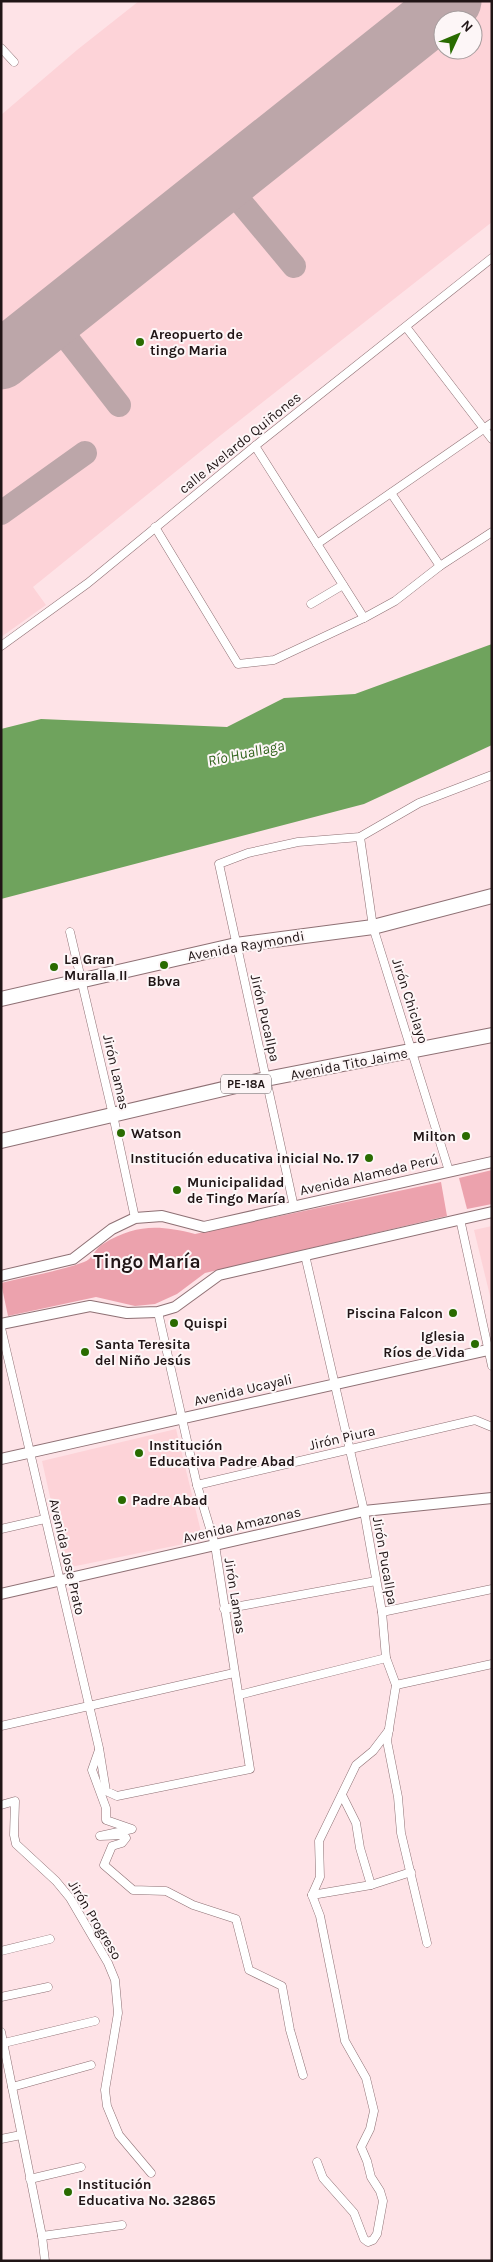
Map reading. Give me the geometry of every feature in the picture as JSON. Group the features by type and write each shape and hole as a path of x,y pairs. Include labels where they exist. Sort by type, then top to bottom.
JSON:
{"highway":[{"name":"Avenida Raymondi","path":"1,999 236,945 373,927 492,896"},
{"name":"Avenida Tito Jaime","path":"1,1141 266,1079 492,1035"}],"street":[{"path":"1,48 14,62"},
{"name":"calle Avelardo Quiñones","path":"1,646 88,583 255,446 492,258"},
{"path":"406,327 492,439"},
{"path":"317,544 492,424"},
{"path":"255,446 364,618"},
{"path":"391,493 440,566"},
{"path":"155,527 238,664 274,660 364,618 395,601 440,566 492,532"},
{"path":"311,604 344,585"},
{"path":"360,837 419,803 492,775"},
{"name":"Jirón Pucallpa","path":"294,1207 218,864 248,853 298,842 360,837"},
{"name":"Jirón Chiclayo","path":"360,837 373,927 449,1171"},
{"name":"Jirón Lamas","path":"70,932 135,1218"},
{"name":"Avenida Alameda Perú","path":"1,1276 73,1259 112,1229 135,1218 162,1216 204,1227 492,1162"},
{"path":"1,1324 90,1306 128,1313 158,1312 175,1307 218,1276 492,1212"},
{"path":"460,1219 490,1349 492,1366"},
{"name":"Jirón Pucallpa","path":"305,1255 364,1512 382,1612 386,1658 396,1685 390,1729 386,1741 398,1797 401,1833 428,1943"},
{"name":"Jirón Lamas","path":"106,1792 116,1796 250,1769 214,1545 197,1485 158,1312"},
{"name":"Avenida Jose Prato","path":"1,1328 90,1706 106,1792"},
{"name":"Avenida Ucayali","path":"1,1459 490,1349"},
{"name":"Jirón Piura","path":"197,1485 475,1420 492,1427"},
{"name":"Avenida Amazonas","path":"1,1594 364,1512 492,1498"},
{"path":"1,1529 45,1519"},
{"path":"224,1609 376,1581"},
{"path":"382,1612 492,1589"},
{"path":"239,1695 386,1658"},
{"path":"396,1685 492,1664"},
{"path":"1,1726 186,1682 234,1673"},
{"path":"317,2162 323,2178 354,2213 364,2239 368,2242 373,2240 377,2234 383,2201 380,2191 369,2172 361,2147 370,2129 374,2111 366,2078 345,2041 320,1916 312,1895 320,1877 319,1841 356,1765 373,1751 390,1729"},
{"path":"99,1748 92,1770 106,1808 106,1820 132,1829 100,1836 124,1835 126,1838 122,1843 112,1846 104,1865 133,1890 166,1891 193,1905 236,1919 249,1970 282,1986 290,2030 303,2075"},
{"path":"342,1795 356,1823 360,1848 371,1884"},
{"name":"Jirón Progreso","path":"1,1805 15,1801 14,1835 16,1844 56,1881 70,1898 108,1962 115,1980 118,2013 105,2090 107,2106 119,2135 151,2173"},
{"path":"312,1895 371,1884 411,1872"},
{"path":"1,1951 50,1939"},
{"path":"1,1997 48,1987"},
{"path":"4,2043 95,2021"},
{"path":"1,2032 42,2236 45,2261"},
{"path":"12,2088 91,2065"},
{"path":"1,2139 21,2134"},
{"path":"30,2179 81,2167"},
{"path":"42,2236 122,2225"}],"shaded area":[{"name":"Areopuerto de tingo Maria","path":"139,1 492,1 492,222 221,435 33,587 46,605 1,637 1,115 77,50"},
{"path":"492,1170 492,1204 467,1209 459,1178"},
{"path":"441,1182 447,1216 205,1273 177,1294 155,1304 135,1306 96,1297 8,1316 1,1283 87,1261 100,1246 126,1233 148,1228 159,1228 195,1234"},
{"path":"492,1226 492,1304 474,1230"},
{"name":"Padre Abad","path":"176,1429 203,1540 66,1568 42,1461"}],"water":[{"name":"Río Huallaga","path":"492,644 492,745 364,804 1,899 1,729 41,719 227,727 284,698 355,694"}],"taxiway":[{"path":"224,182 294,266"},
{"path":"52,319 119,405"},
{"path":"1,513 85,453"}],"runway":[{"path":"1,360 452,1"}],"place":[{"name":"Areopuerto de tingo Maria","path":"140,342"},
{"name":"Bbva","path":"164,965"},
{"name":"La Gran Muralla II","path":"54,967"},
{"name":"Watson","path":"121,1133"},
{"name":"Milton","path":"466,1136"},
{"name":"Institución educativa inicial No. 17","path":"369,1158"},
{"name":"Municipalidad de Tingo María","path":"177,1190"},
{"name":"Piscina Falcon","path":"453,1313"},
{"name":"Quispi","path":"174,1323"},
{"name":"Iglesia Ríos de Vida","path":"475,1344"},
{"name":"Santa Teresita del Niño Jesús","path":"85,1352"},
{"name":"Institución Educativa Padre Abad","path":"139,1453"},
{"name":"Padre Abad","path":"122,1500"},
{"name":"Institución Educativa No. 32865","path":"68,2192"}],"district":[{"name":"Tingo María","path":"147,1262"}]}
